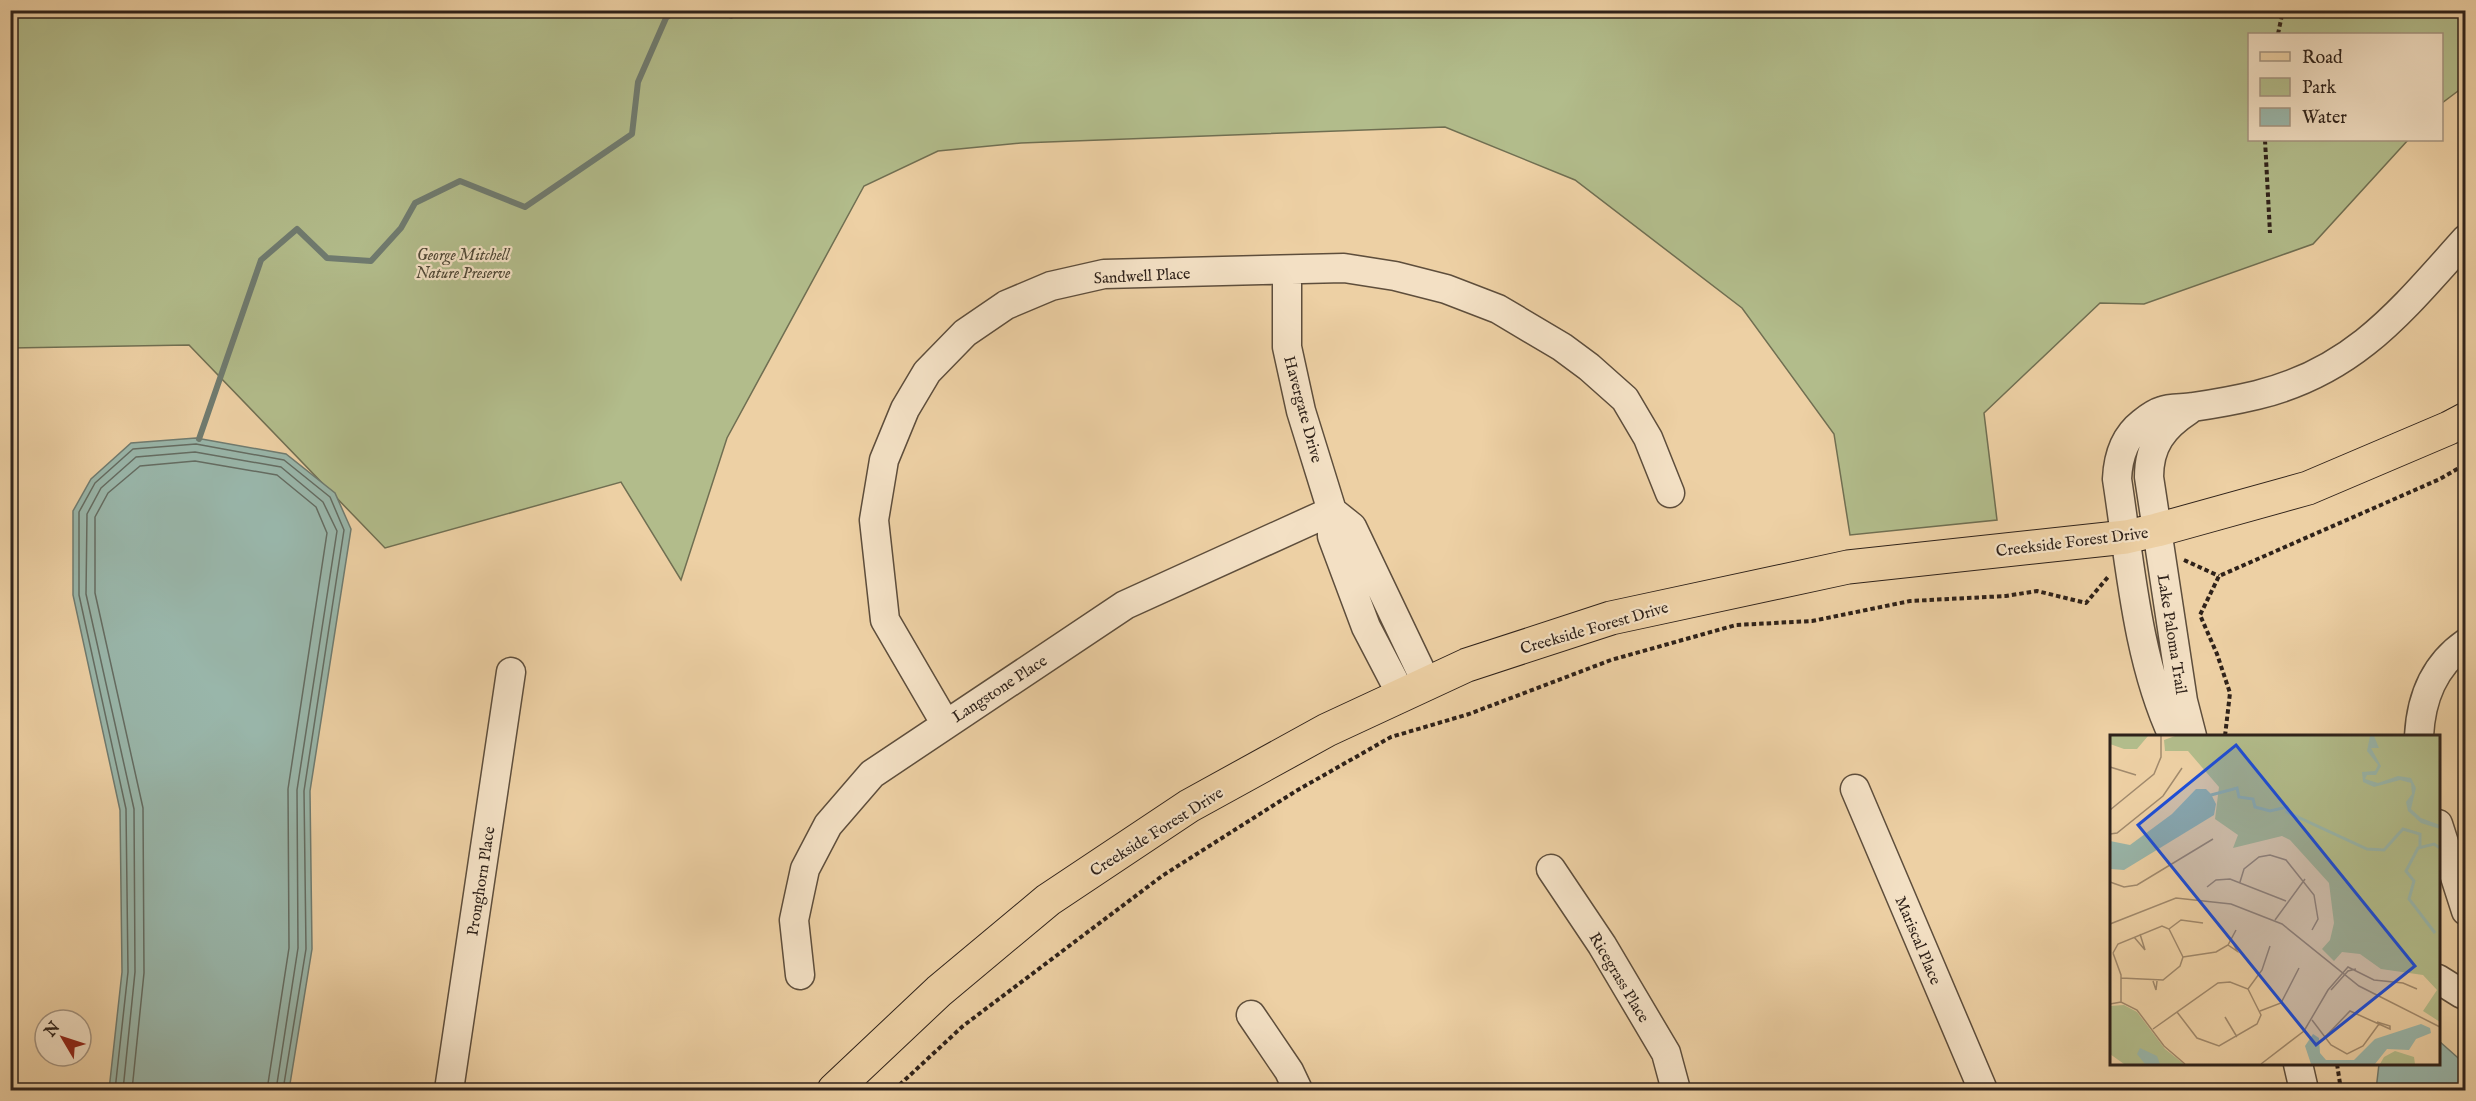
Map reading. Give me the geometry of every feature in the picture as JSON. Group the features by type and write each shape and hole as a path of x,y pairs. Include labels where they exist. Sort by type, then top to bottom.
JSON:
{"main road":[{"name":"Creekside Forest Drive","path":"834,1090 939,991 1048,900 1189,806 1327,730 1467,665 1611,618 1848,567 2128,551 2159,544 2308,488 2466,419"}],"street":[{"name":"Lake Paloma Trail","path":"2173,735 2163,715 2144,645 2128,551 2117,479 2118,458 2127,439 2140,424 2162,411 2256,396 2287,386 2354,352 2402,310 2466,239"},
{"name":"Sandwell Place","path":"945,723 885,620 874,520 884,460 905,409 927,372 965,333 1006,305 1052,286 1104,274 1344,268 1395,276 1446,289 1498,309 1562,347 1625,399 1648,438 1670,493"},
{"name":"Havergate Drive","path":"1287,270 1287,347 1301,411 1332,511"},
{"name":"Lake Paloma Trail","path":"2192,735 2183,701 2149,477 2149,461 2154,445 2163,430 2193,407"},
{"path":"1332,511 1352,527 1414,690"},
{"name":"Langstone Place","path":"800,975 794,920 805,869 828,825 872,774 945,723 1125,605 1332,511"},
{"path":"2419,735 2420,711 2429,685 2446,660 2466,643"},
{"name":"Pronghorn Place","path":"449,1090 511,672"},
{"name":"Mariscal Place","path":"1855,789 1983,1090"},
{"path":"2440,828 2466,911"},
{"name":"Ricegrass Place","path":"1551,869 1602,945 1666,1053 1676,1090"},
{"path":"2440,980 2458,990"},
{"path":"1251,1015 1289,1071 1298,1090"},
{"path":"2298,1065 2304,1090"}],"path":[{"path":"2278,33 2283,10"},
{"path":"2265,141 2270,233"},
{"path":"2225,735 2230,693 2217,654 2200,615 2219,576 2439,479 2466,464"},
{"path":"2159,544 2219,576"},
{"path":"894,1090 963,1026 1162,876 1296,791 1390,736 1469,714 1611,660 1736,625 1812,621 1910,601 2006,596 2037,591 2086,603 2128,551"},
{"path":"2337,1065 2341,1090"}],"green space":[{"name":"George Mitchell Nature Preserve","path":"2465,10 2466,85 2443,102 2443,33 2248,33 2248,141 2407,141 2313,244 2144,304 2100,303 1984,413 1997,520 1850,535 1834,434 1742,308 1575,180 1445,127 1021,143 938,151 864,186 727,438 681,580 621,482 385,548 189,345 11,348 10,11"}],"water":[{"path":"196,438 286,454 335,493 351,529 310,791 312,949 289,1090 109,1090 122,972 120,810 73,595 73,511 91,479 131,443"},
{"path":"2440,1042 2465,1064 2465,1090 2376,1090 2379,1065 2440,1065"}],"waterway":[{"path":"199,439 261,260 297,229 327,258 371,261 401,228 415,203 460,181 525,207 632,134 638,82 666,18 676,10"},
{"path":"725,10 731,16 741,10"}]}
